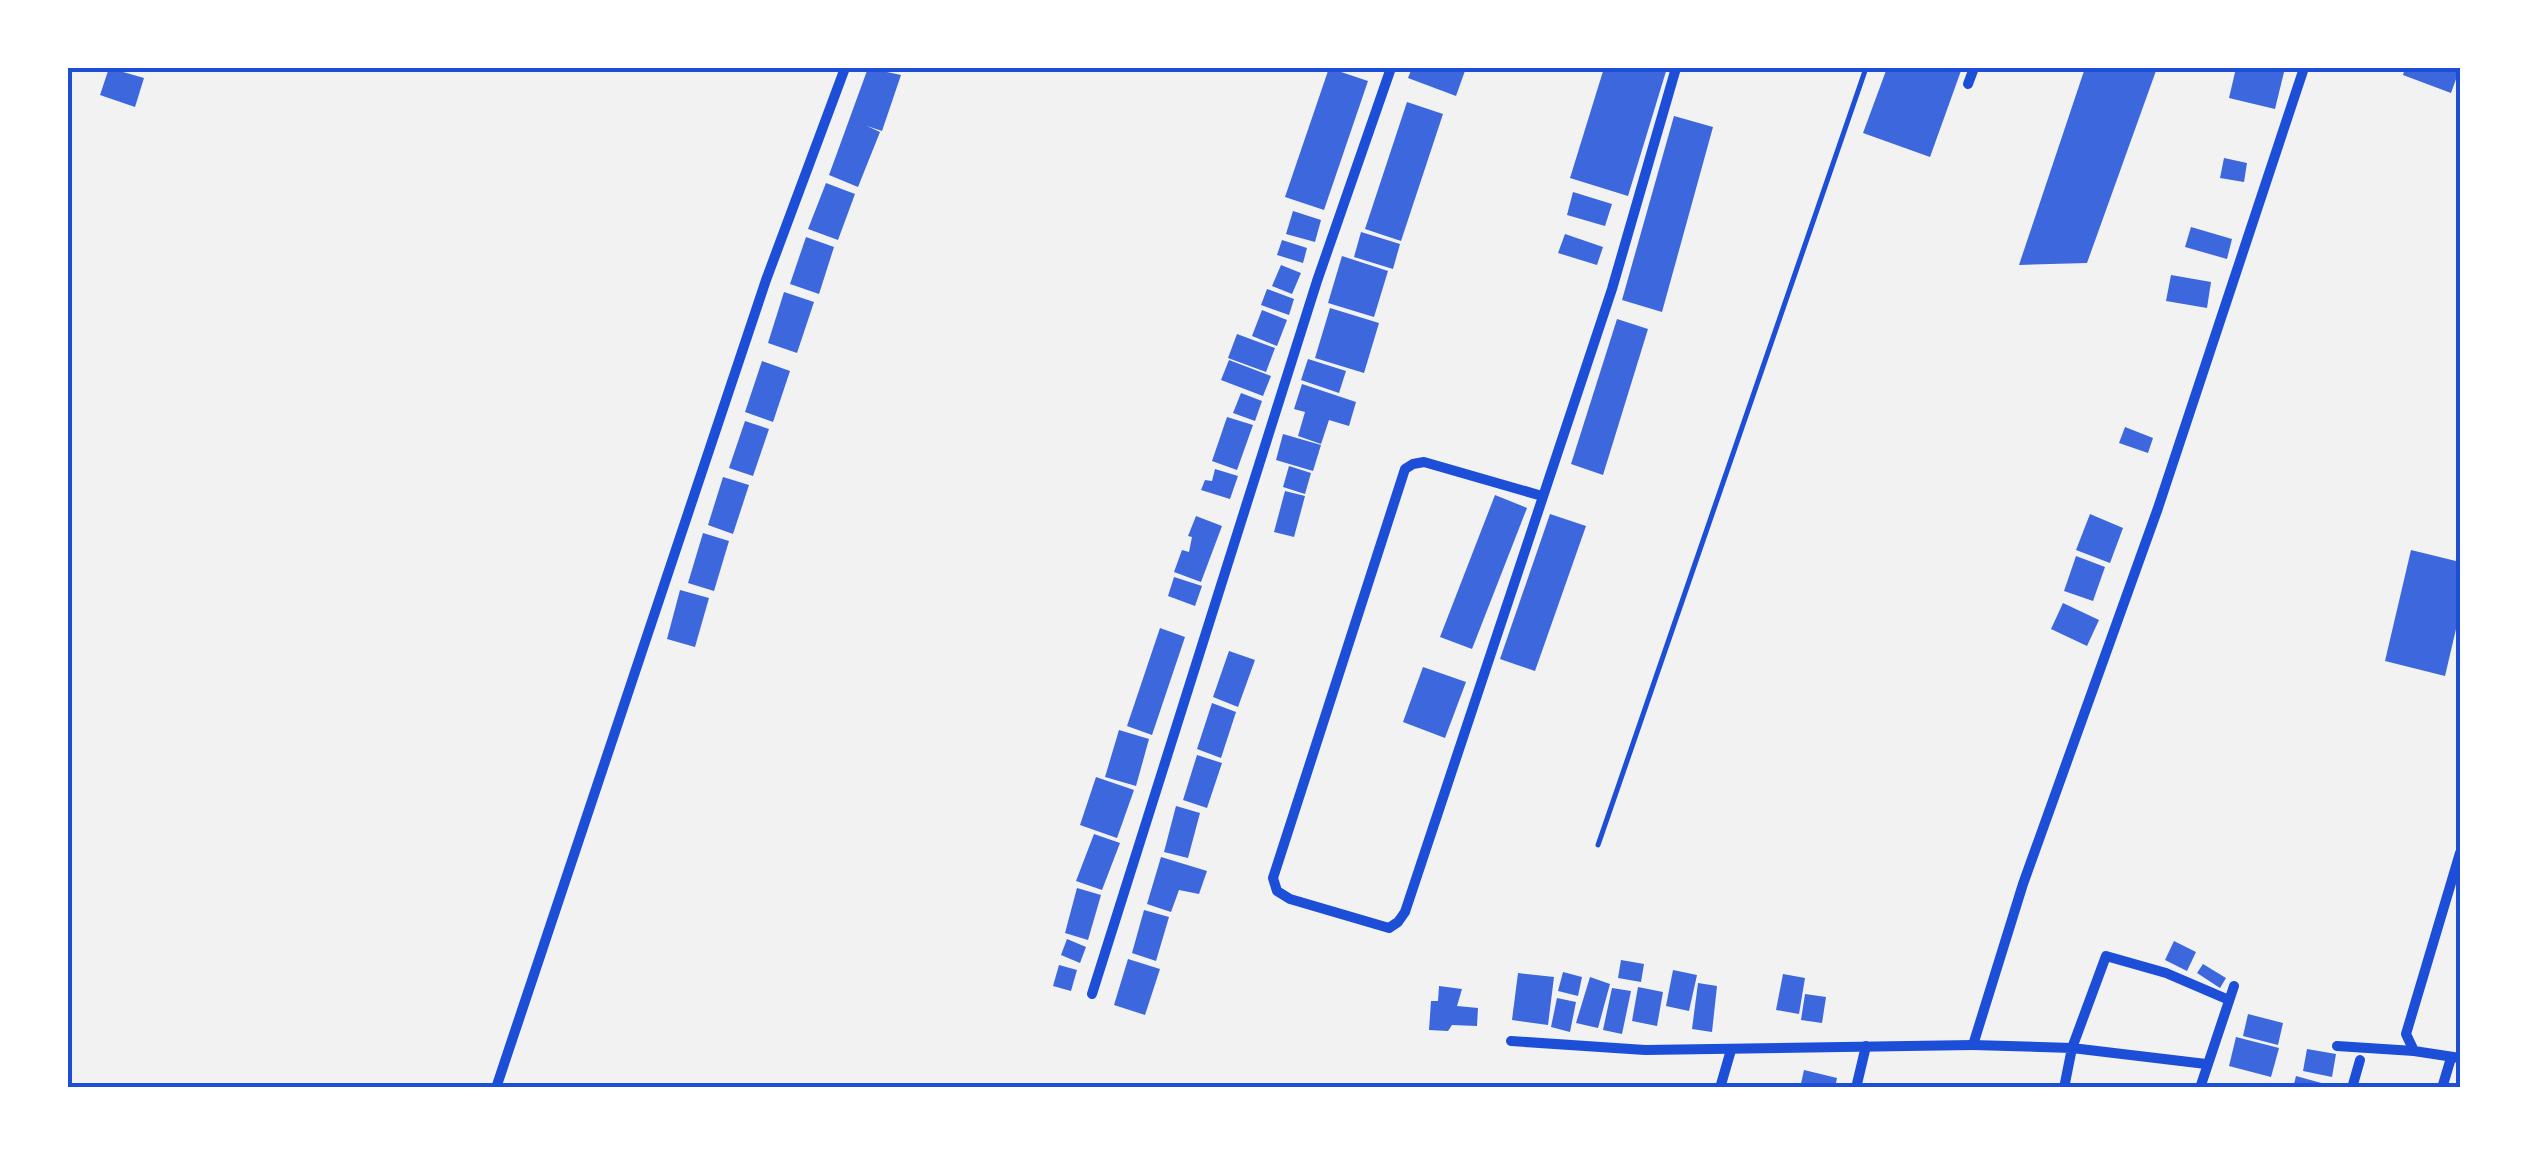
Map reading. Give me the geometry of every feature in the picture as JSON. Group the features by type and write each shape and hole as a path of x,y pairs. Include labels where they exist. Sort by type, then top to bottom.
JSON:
{"street":[{"path":"496,1088 766,280 845,68"},
{"path":"1092,994 1317,281 1391,68"},
{"path":"1542,496 1424,462 1405,469 1273,878 1278,891 1290,899 1389,928 1405,912 1612,289 1676,68"},
{"path":"1968,84 1974,68"},
{"path":"1972,1045 2023,884 2158,508 2304,68"},
{"path":"2414,1051 2406,1034 2460,853"},
{"path":"2064,1088 2072,1048 2106,956 2166,973 2229,1000"},
{"path":"2200,1088 2234,986"},
{"path":"1510,1041 1644,1050 1972,1045 2072,1048 2206,1064"},
{"path":"1856,1088 1866,1046"},
{"path":"2337,1046 2456,1058 2442,1088"},
{"path":"1720,1088 1730,1050"},
{"path":"2352,1088 2360,1060"}],"lane":[{"path":"1598,845 1866,68"}],"building":[{"path":"109,68 144,78 135,107 100,95"},
{"path":"868,68 901,75 882,131 867,126 880,132 858,187 829,175"},
{"path":"1329,68 1368,81 1324,210 1285,197"},
{"path":"1412,68 1466,68 1456,96 1408,78"},
{"path":"1604,68 1667,68 1628,196 1570,178"},
{"path":"1887,68 1962,68 1930,157 1863,133"},
{"path":"2085,68 2157,68 2087,263 2019,265"},
{"path":"2236,68 2285,68 2275,109 2229,98"},
{"path":"2405,68 2460,68 2451,93 2403,75"},
{"path":"1407,102 1443,114 1401,241 1365,229"},
{"path":"1674,116 1713,127 1662,312 1622,300"},
{"path":"2224,158 2247,163 2244,182 2220,178"},
{"path":"826,183 855,194 838,240 808,229"},
{"path":"1573,192 1612,204 1605,226 1567,215"},
{"path":"1293,211 1321,220 1315,242 1286,234"},
{"path":"2191,227 2232,239 2227,259 2185,247"},
{"path":"1361,232 1400,244 1393,269 1354,257"},
{"path":"1565,234 1603,247 1597,265 1558,253"},
{"path":"806,237 834,247 819,294 790,284"},
{"path":"1282,240 1307,248 1303,263 1277,255"},
{"path":"1342,256 1388,271 1374,317 1328,303"},
{"path":"1281,265 1301,273 1292,294 1272,286"},
{"path":"2171,275 2211,282 2207,308 2166,301"},
{"path":"1267,289 1294,299 1289,315 1261,305"},
{"path":"784,292 814,302 797,353 768,343"},
{"path":"1330,308 1379,323 1364,373 1315,358"},
{"path":"1262,310 1287,320 1277,346 1252,336"},
{"path":"1617,319 1648,329 1603,475 1571,464"},
{"path":"1237,334 1275,348 1266,372 1228,358"},
{"path":"1308,359 1346,371 1339,393 1301,380"},
{"path":"1229,360 1271,376 1263,396 1221,380"},
{"path":"762,361 790,371 773,422 745,412"},
{"path":"1302,384 1356,402 1349,426 1329,420 1321,444 1298,436 1305,412 1294,409"},
{"path":"1241,393 1262,401 1255,421 1233,413"},
{"path":"1227,417 1253,425 1237,470 1212,461"},
{"path":"745,421 769,429 753,476 729,468"},
{"path":"2125,427 2153,438 2148,453 2119,443"},
{"path":"1283,434 1321,445 1313,471 1276,460"},
{"path":"1289,466 1311,473 1305,494 1283,487"},
{"path":"1215,469 1238,476 1230,499 1201,490 1205,480 1212,481"},
{"path":"723,477 749,485 733,534 708,525"},
{"path":"1285,491 1305,496 1294,537 1274,532"},
{"path":"1495,495 1527,508 1472,649 1440,637"},
{"path":"1550,514 1586,526 1535,671 1500,659"},
{"path":"2090,514 2123,528 2110,563 2076,550"},
{"path":"1196,516 1222,526 1201,582 1174,572 1182,550 1189,552 1192,537 1188,536"},
{"path":"703,533 729,541 714,591 688,583"},
{"path":"2411,550 2460,562 2460,612 2445,676 2385,661"},
{"path":"2076,556 2105,567 2093,601 2064,591"},
{"path":"1174,577 1202,586 1195,606 1168,596"},
{"path":"680,590 709,598 695,647 667,639"},
{"path":"2063,603 2099,620 2087,646 2051,629"},
{"path":"1160,628 1185,637 1152,735 1127,726"},
{"path":"1229,651 1255,660 1238,707 1213,697"},
{"path":"1423,667 1466,682 1445,738 1403,722"},
{"path":"1212,703 1236,712 1221,758 1197,749"},
{"path":"1119,730 1149,739 1136,786 1105,777"},
{"path":"1197,755 1222,763 1207,808 1183,800"},
{"path":"1096,777 1134,790 1117,838 1080,825"},
{"path":"1176,806 1200,813 1188,858 1164,852"},
{"path":"1094,834 1120,843 1102,890 1076,881"},
{"path":"1161,857 1207,871 1199,894 1179,890 1171,912 1147,904"},
{"path":"1077,888 1101,895 1088,940 1065,933"},
{"path":"1144,910 1169,917 1156,961 1132,953"},
{"path":"1067,939 1086,947 1080,963 1061,955"},
{"path":"2174,941 2196,952 2187,971 2165,960"},
{"path":"1128,959 1160,969 1145,1015 1114,1005"},
{"path":"1621,960 1644,964 1641,982 1618,978"},
{"path":"2203,964 2226,978 2220,988 2197,973"},
{"path":"1059,965 1077,970 1071,991 1053,986"},
{"path":"1673,970 1697,975 1689,1011 1666,1006"},
{"path":"1563,972 1582,977 1578,996 1558,991"},
{"path":"1518,973 1554,977 1548,1025 1512,1020"},
{"path":"1783,974 1805,978 1799,1014 1776,1010"},
{"path":"1590,977 1610,984 1598,1028 1576,1023"},
{"path":"1698,983 1717,986 1712,1032 1692,1029"},
{"path":"1439,986 1462,989 1457,1006 1478,1008 1477,1026 1452,1025 1448,1031 1429,1030 1431,1001 1438,1001"},
{"path":"1638,987 1663,992 1657,1026 1632,1021"},
{"path":"1612,988 1631,991 1622,1034 1603,1030"},
{"path":"1805,994 1826,997 1822,1023 1801,1020"},
{"path":"1557,998 1576,1002 1570,1032 1551,1027"},
{"path":"2248,1014 2283,1023 2278,1045 2243,1036"},
{"path":"2236,1037 2279,1048 2271,1077 2229,1066"},
{"path":"2307,1049 2336,1054 2332,1077 2303,1071"},
{"path":"1804,1070 1837,1078 1835,1088 1800,1088"},
{"path":"2296,1076 2325,1084 2324,1088 2293,1088"}]}
